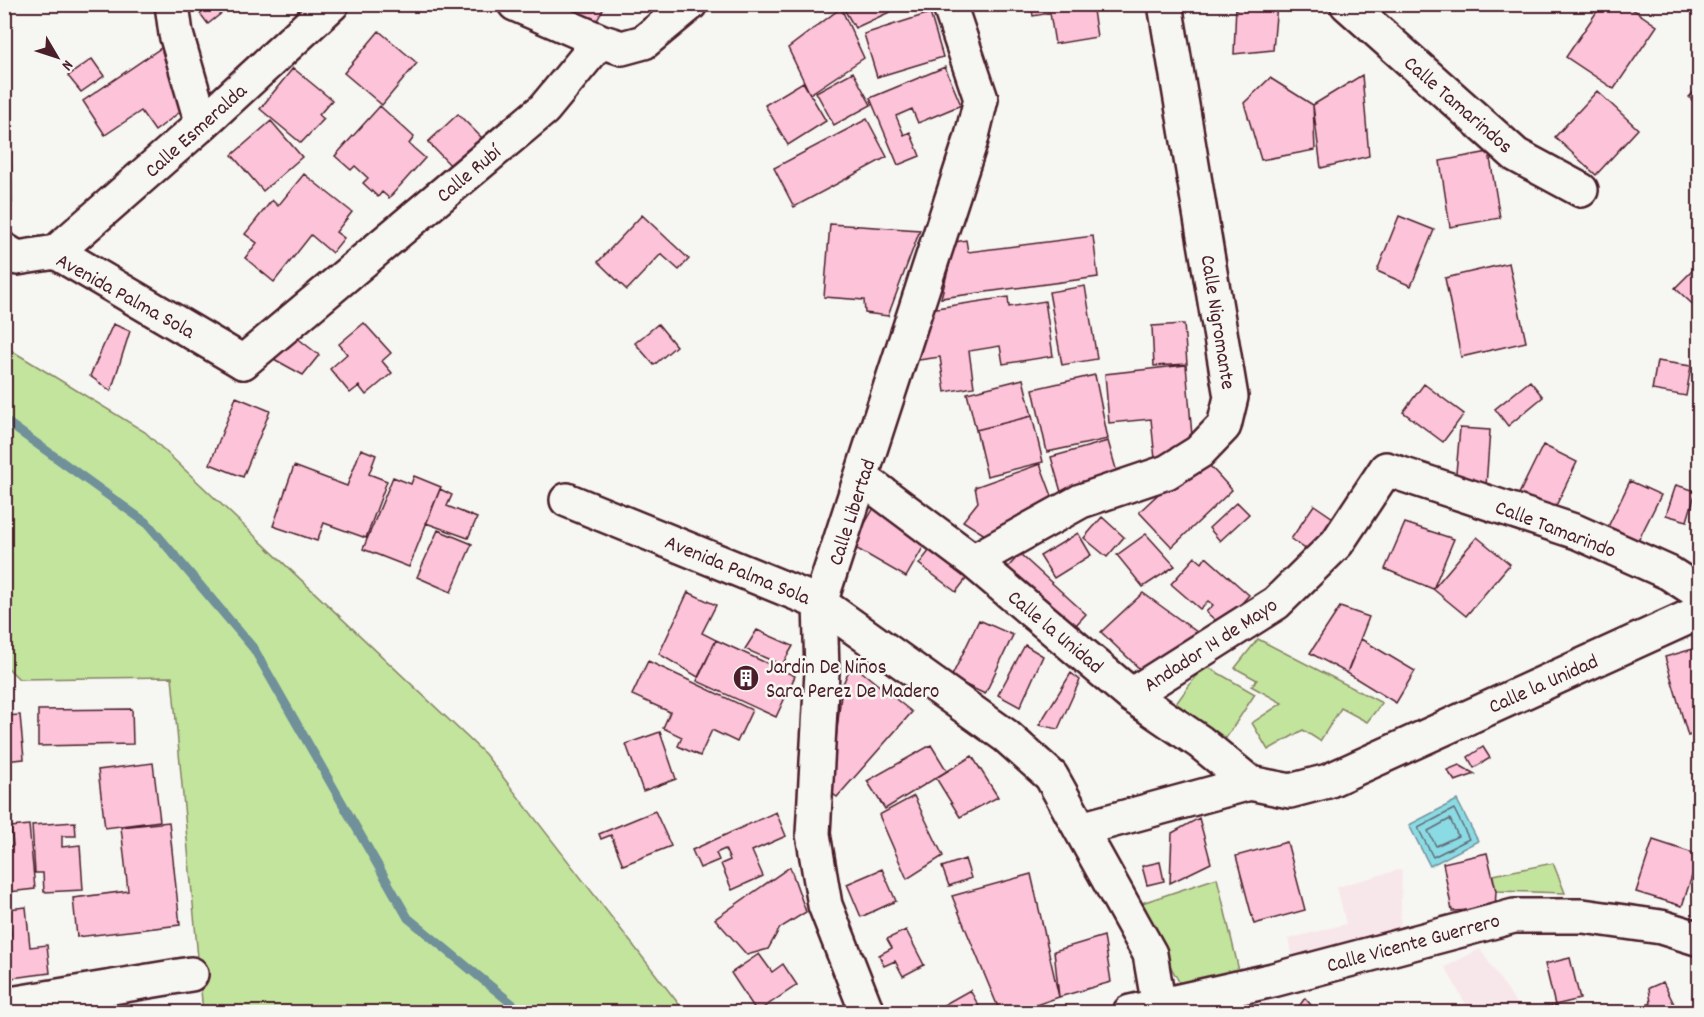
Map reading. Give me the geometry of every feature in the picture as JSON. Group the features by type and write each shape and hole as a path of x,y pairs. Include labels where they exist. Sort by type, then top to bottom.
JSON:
{"street":[{"path":"172,4 176,34 202,124"},
{"name":"Calle Esmeralda","path":"56,252 202,124 332,4"},
{"path":"515,4 600,41 622,48 644,42 690,4"},
{"name":"Calle Libertad","path":"820,603 971,140 981,99 950,4"},
{"name":"Calle Nigromante","path":"973,561 1081,501 1167,472 1199,453 1224,426 1231,397 1165,4"},
{"name":"Calle Tamarindos","path":"1349,5 1516,155 1581,190"},
{"name":"Calle Rubí","path":"243,362 544,109 600,41"},
{"name":"Avenida Palma Sola","path":"4,250 17,258 56,252 243,362"},
{"name":"Andador 14 de Mayo","path":"1131,695 1276,603 1337,543 1386,469 1407,475"},
{"name":"Calle Tamarindo","path":"1407,475 1577,532 1668,573 1700,593"},
{"name":"Calle la Unidad","path":"862,478 973,561 1131,695 1200,742 1250,783"},
{"name":"Avenida Palma Sola","path":"567,500 820,603 822,672 813,834 825,905 867,1012"},
{"path":"820,603 1006,736 1051,776 1150,954 1151,1011"},
{"name":"Calle la Unidad","path":"1081,829 1250,783 1290,791 1328,780 1700,612"},
{"name":"Calle Vicente Guerrero","path":"1151,1011 1514,916 1584,916 1661,927 1700,939"},
{"path":"4,1005 191,974"}],"shaded area":[{"path":"1402,869 1400,936 1294,960 1288,939 1346,924 1337,887"},
{"path":"1480,949 1522,1012 1470,1012 1445,967"},
{"path":"1453,1003 1464,1012 1434,1012"}],"green space":[{"path":"4,346 145,432 485,754 685,1012 203,1012 172,677 19,679 5,665"},
{"path":"1258,639 1382,703 1367,722 1341,708 1320,741 1303,730 1268,750 1252,723 1282,703 1251,686 1257,680 1235,668"},
{"path":"1204,665 1255,694 1226,738 1175,705"},
{"path":"1553,863 1565,893 1496,891 1493,875"},
{"path":"1217,878 1240,975 1182,987 1136,905"}],"water":[{"path":"1457,800 1478,841 1430,866 1409,825"}],"building":[{"path":"193,4 233,4 208,24"},
{"path":"558,4 606,4 594,26"},
{"path":"841,4 907,4 855,28"},
{"path":"1031,4 1092,4 1097,37 1055,44 1050,13 1033,16"},
{"path":"1236,4 1277,4 1273,50 1234,54"},
{"path":"1602,4 1625,4 1657,26 1614,89 1566,57"},
{"path":"841,8 864,58 810,94 788,48"},
{"path":"930,13 943,57 877,77 864,34"},
{"path":"379,31 417,63 382,105 344,73"},
{"path":"164,46 185,108 155,131 141,111 105,135 83,101"},
{"path":"92,59 104,76 81,92 68,76"},
{"path":"945,67 961,105 918,123 912,109 896,116 904,135 910,132 920,156 898,165 870,98"},
{"path":"293,68 332,100 319,115 324,119 301,143 260,109"},
{"path":"853,72 871,105 834,125 816,92"},
{"path":"1362,75 1369,156 1321,168 1313,105"},
{"path":"1270,78 1313,105 1315,150 1261,160 1244,103"},
{"path":"803,82 826,121 788,145 765,105"},
{"path":"1700,86 1700,108 1689,97"},
{"path":"1597,91 1638,129 1596,175 1555,137"},
{"path":"380,106 414,137 409,144 425,158 389,198 382,192 378,197 363,183 368,178 355,166 351,170 335,156"},
{"path":"4,113 11,123 4,128"},
{"path":"458,114 484,140 455,170 428,142"},
{"path":"867,119 887,157 794,207 774,168"},
{"path":"271,121 302,157 263,191 232,155"},
{"path":"4,141 7,141 7,146 11,145 12,203 4,215"},
{"path":"1489,152 1500,218 1450,227 1440,161"},
{"path":"304,174 352,212 336,232 344,238 332,253 311,235 274,282 245,258 257,243 245,234 272,200 278,206"},
{"path":"642,215 689,259 679,270 661,254 627,290 598,262"},
{"path":"1399,216 1434,230 1411,286 1377,271"},
{"path":"830,224 920,230 888,316 865,313 864,300 824,297"},
{"path":"1093,236 1098,277 941,298 955,242 966,240 968,252"},
{"path":"1509,263 1526,342 1461,357 1445,278"},
{"path":"1700,263 1700,311 1675,288"},
{"path":"1085,286 1097,359 1062,365 1049,292"},
{"path":"1008,297 1009,307 1045,301 1053,356 1003,364 1000,346 969,351 974,387 945,392 940,357 911,361 930,309"},
{"path":"364,323 391,353 382,361 392,373 366,395 359,386 350,393 330,369 347,354 339,344"},
{"path":"113,324 130,331 111,391 90,376"},
{"path":"658,324 676,346 654,365 635,343"},
{"path":"1184,324 1187,364 1154,366 1152,326"},
{"path":"296,337 319,355 303,375 272,358"},
{"path":"1657,361 1691,366 1686,396 1652,390"},
{"path":"1186,365 1192,436 1156,469 1151,419 1109,423 1105,374"},
{"path":"1095,375 1108,439 1047,452 1033,389"},
{"path":"1023,379 1032,416 976,430 967,393"},
{"path":"1530,381 1543,397 1508,426 1495,409"},
{"path":"1424,384 1464,414 1443,442 1403,412"},
{"path":"236,397 270,411 243,477 210,464"},
{"path":"1032,416 1043,462 987,476 976,430"},
{"path":"1460,428 1490,430 1486,486 1455,484"},
{"path":"1108,441 1120,483 1063,499 1051,457"},
{"path":"1543,445 1577,462 1552,514 1517,498"},
{"path":"361,449 376,455 369,474 387,481 366,538 324,523 317,541 273,526 294,466 347,486"},
{"path":"1200,455 1232,490 1172,547 1139,512"},
{"path":"1040,464 1052,496 1058,494 1063,508 1004,529 999,526 991,539 963,521 978,502 975,487"},
{"path":"414,476 441,487 409,567 363,549 393,477 411,484"},
{"path":"1630,481 1661,495 1636,545 1606,531"},
{"path":"1676,485 1696,491 1687,521 1666,515"},
{"path":"440,489 452,495 447,506 477,518 468,538 426,523"},
{"path":"1237,502 1249,514 1220,541 1209,528"},
{"path":"1314,505 1333,518 1310,552 1291,539"},
{"path":"875,506 929,537 906,577 852,546"},
{"path":"1102,517 1124,537 1107,557 1084,538"},
{"path":"1405,523 1454,539 1433,589 1385,569"},
{"path":"438,530 472,544 451,592 417,577"},
{"path":"1078,533 1091,555 1054,578 1040,556"},
{"path":"1146,534 1175,566 1143,587 1117,555"},
{"path":"940,537 976,566 956,592 919,564"},
{"path":"1477,537 1510,564 1466,616 1433,589"},
{"path":"1020,554 1086,614 1065,637 999,577"},
{"path":"1195,557 1202,563 1206,557 1249,595 1222,626 1206,612 1213,605 1208,601 1200,609 1171,584"},
{"path":"688,592 716,605 702,633 716,640 698,677 659,654"},
{"path":"1143,593 1201,635 1143,672 1101,632"},
{"path":"1340,607 1369,617 1347,673 1310,653"},
{"path":"979,620 1013,635 985,694 951,678"},
{"path":"757,630 793,646 782,665 745,649"},
{"path":"1361,639 1415,671 1396,703 1347,673"},
{"name":"Jardin De Niños Sara Perez De Madero","path":"716,640 795,676 776,717 697,681"},
{"path":"1025,645 1043,656 1020,707 998,695"},
{"path":"1700,647 1700,732 1688,736 1665,657"},
{"path":"648,661 752,710 737,742 712,730 700,756 678,746 682,737 663,728 670,712 632,695"},
{"path":"852,664 912,712 837,797 830,792 842,686"},
{"path":"1071,673 1080,680 1058,729 1039,725"},
{"path":"132,709 133,744 38,746 38,710"},
{"path":"20,715 24,759 4,761 4,716"},
{"path":"660,732 676,779 643,791 626,744"},
{"path":"931,745 947,771 885,809 867,781"},
{"path":"1483,747 1490,758 1474,768 1468,757"},
{"path":"972,756 998,797 960,817 936,778"},
{"path":"153,763 160,821 105,828 98,770"},
{"path":"1459,765 1475,774 1455,781 1447,770"},
{"path":"914,796 943,856 907,879 879,815"},
{"path":"655,811 671,846 623,865 611,835 601,839 599,834"},
{"path":"776,812 786,836 752,851 763,876 732,890 721,864 730,860 725,849 716,853 719,860 700,868 692,850"},
{"path":"1199,818 1211,863 1170,883 1172,833"},
{"path":"75,822 76,836 62,836 62,847 80,845 83,890 44,892 43,873 35,873 32,825"},
{"path":"169,822 180,925 77,937 73,898 128,891 121,827"},
{"path":"29,825 35,889 9,892 4,848 13,846 11,827"},
{"path":"1653,840 1699,855 1682,906 1636,892"},
{"path":"1287,842 1305,910 1254,924 1236,856"},
{"path":"1487,853 1496,891 1495,909 1452,911 1443,863"},
{"path":"965,859 971,878 949,886 942,867"},
{"path":"1160,862 1164,881 1147,885 1142,866"},
{"path":"790,867 806,912 780,928 768,949 747,955 715,919"},
{"path":"4,868 7,894 4,895"},
{"path":"882,869 896,901 861,917 847,884"},
{"path":"1031,874 1059,997 1016,1012 1000,1012 952,896"},
{"path":"26,907 30,947 47,945 50,973 4,979 4,936 11,935 8,909"},
{"path":"906,930 924,965 903,976 895,961 884,966 879,955 892,948 887,939"},
{"path":"1104,936 1111,982 1059,997 1054,951"},
{"path":"759,954 772,972 783,964 797,985 757,1012 731,973"},
{"path":"1570,958 1580,999 1555,1005 1545,964"},
{"path":"1663,982 1678,1012 1632,1012 1651,1003 1649,988"},
{"path":"970,990 982,1012 931,1012"},
{"path":"1305,998 1317,1012 1295,1012"},
{"path":"1555,1005 1558,1012 1532,1012"}],"waterway":[{"path":"4,420 148,524 254,649 408,918 522,1012"}],"place":[{"name":"Jardin De Niños Sara Perez De Madero","path":"746,678"}]}
